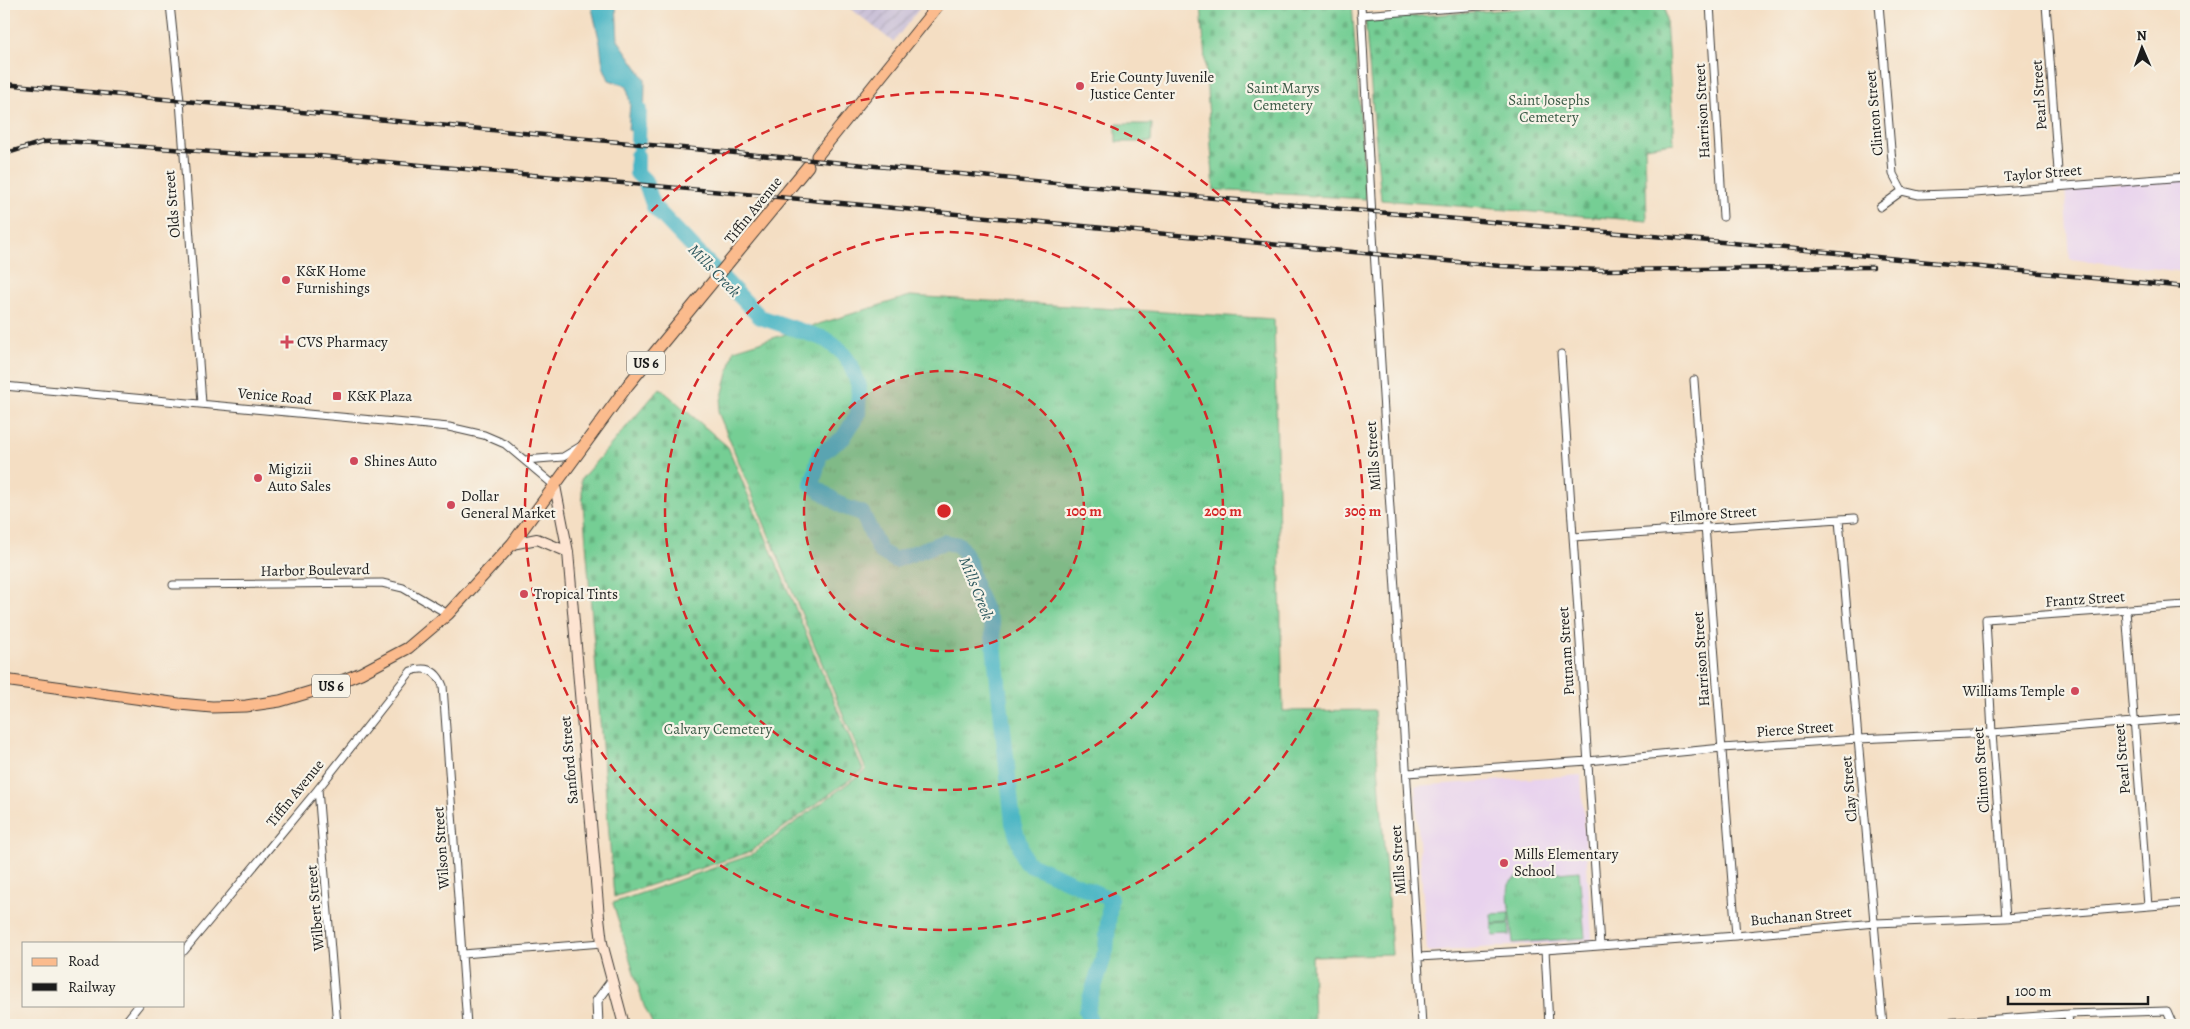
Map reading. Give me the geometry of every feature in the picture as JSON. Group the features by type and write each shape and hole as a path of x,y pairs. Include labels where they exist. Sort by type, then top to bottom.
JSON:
{"main road":[{"path":"817,156 939,4"},
{"name":"Tiffin Avenue","path":"555,486 628,385 729,265 808,166"},
{"name":"US 6","path":"4,680 212,707 280,701 327,687 386,661 408,648 448,614 512,544 555,486"},
{"name":"Sanford Street","path":"555,486 568,552 595,882 602,943 624,1025"},
{"path":"512,544 526,539 536,539 568,552"}],"street":[{"name":"Olds Street","path":"170,4 180,101 202,403"},
{"name":"Mills Street","path":"1360,4 1372,227 1422,1025"},
{"path":"1362,15 1506,4"},
{"name":"Harrison Street","path":"1710,4 1723,217"},
{"name":"Clinton Street","path":"1879,4 1893,174 1902,190"},
{"name":"Pearl Street","path":"2046,4 2059,185"},
{"name":"Taylor Street","path":"1902,190 1918,195 1975,193 2059,185 2186,177"},
{"path":"1880,207 1902,190"},
{"name":"Putnam Street","path":"1561,354 1600,946"},
{"name":"Harrison Street","path":"1694,380 1736,936"},
{"name":"Venice Road","path":"4,386 449,427 484,435 505,444 555,486"},
{"path":"525,460 563,457 587,442"},
{"name":"Filmore Street","path":"1573,537 1855,518"},
{"name":"Clay Street","path":"1839,520 1884,1025"},
{"name":"Harbor Boulevard","path":"173,585 382,583 403,588 448,614"},
{"name":"Frantz Street","path":"1986,620 2186,605"},
{"name":"Pearl Street","path":"2126,610 2148,906"},
{"name":"Clinton Street","path":"1986,620 1992,733 2006,918"},
{"name":"Tiffin Avenue","path":"185,950 318,789 411,671 421,668 435,672"},
{"name":"Wilson Street","path":"435,672 443,686 467,1025"},
{"name":"Pierce Street","path":"1407,773 1588,761 1722,748 1992,733 2186,718"},
{"name":"Wilbert Street","path":"318,789 337,1025"},
{"name":"Buchanan Street","path":"1418,957 1736,936 1874,923 2006,918 2186,904"},
{"path":"463,954 602,943"},
{"path":"1545,950 1549,1025"},
{"path":"598,1025 596,1001 612,982"},
{"path":"123,1025 139,1006"},
{"path":"1914,1025 2068,1014 2167,1011 2173,1025"},
{"path":"2068,1014 2069,1025"}],"shaded area":[{"path":"845,4 923,4 893,42"},
{"path":"2186,177 2186,272 2070,259 2065,187"},
{"name":"Mills Elementary School","path":"1581,775 1592,940 1427,952 1415,786"}],"green space":[{"name":"Saint Marys Cemetery","path":"1201,4 1352,4 1366,199 1214,190"},
{"name":"Saint Josephs Cemetery","path":"1580,4 1665,4 1674,143 1645,147 1647,221 1381,200 1365,20"},
{"path":"1116,124 1152,124 1151,142 1116,142"},
{"path":"910,296 1274,319 1283,711 1374,710 1392,954 1312,956 1314,1025 653,1025 644,1006 613,903 751,855 866,770 718,412 734,350"},
{"name":"Calvary Cemetery","path":"660,388 728,447 863,770 750,852 614,897 581,479"},
{"path":"1579,871 1585,938 1513,943 1508,896 1511,881 1518,877"},
{"path":"1509,913 1509,923 1492,924 1491,914"},
{"path":"1509,924 1510,935 1493,936 1492,925"}],"water":[{"path":"593,4 616,4 618,40 645,79 644,132 628,130 630,104 627,86 609,80 603,66 592,8"}],"waterway":[{"name":"Mills Creek","path":"638,143 639,110"},
{"name":"Mills Creek","path":"637,156 637,173 645,181 654,207 760,317 825,339 840,350 851,365 859,386 858,414 843,438 820,454 812,485 844,507 862,513 880,551 895,560 944,542 959,545 968,560 975,588 992,626 1013,823 1025,862 1110,899 1106,950 1086,1011 1092,1025"}],"railway":[{"path":"4,84 1214,198 1733,243 2186,287"},
{"path":"4,154 43,142 65,141 252,155 319,156 800,199 1500,266 1603,270 1873,267"}],"place":[{"name":"Erie County Juvenile Justice Center","path":"1080,86"},
{"name":"K&K Home Furnishings","path":"286,280"},
{"name":"CVS Pharmacy","path":"287,342"},
{"name":"K&K Plaza","path":"337,396"},
{"name":"Shines Auto","path":"354,461"},
{"name":"Migizii Auto Sales","path":"258,478"},
{"name":"Dollar General Market","path":"451,505"},
{"name":"Tropical Tints","path":"524,594"},
{"name":"Williams Temple","path":"2075,691"},
{"name":"Mills Elementary School","path":"1504,863"}]}
